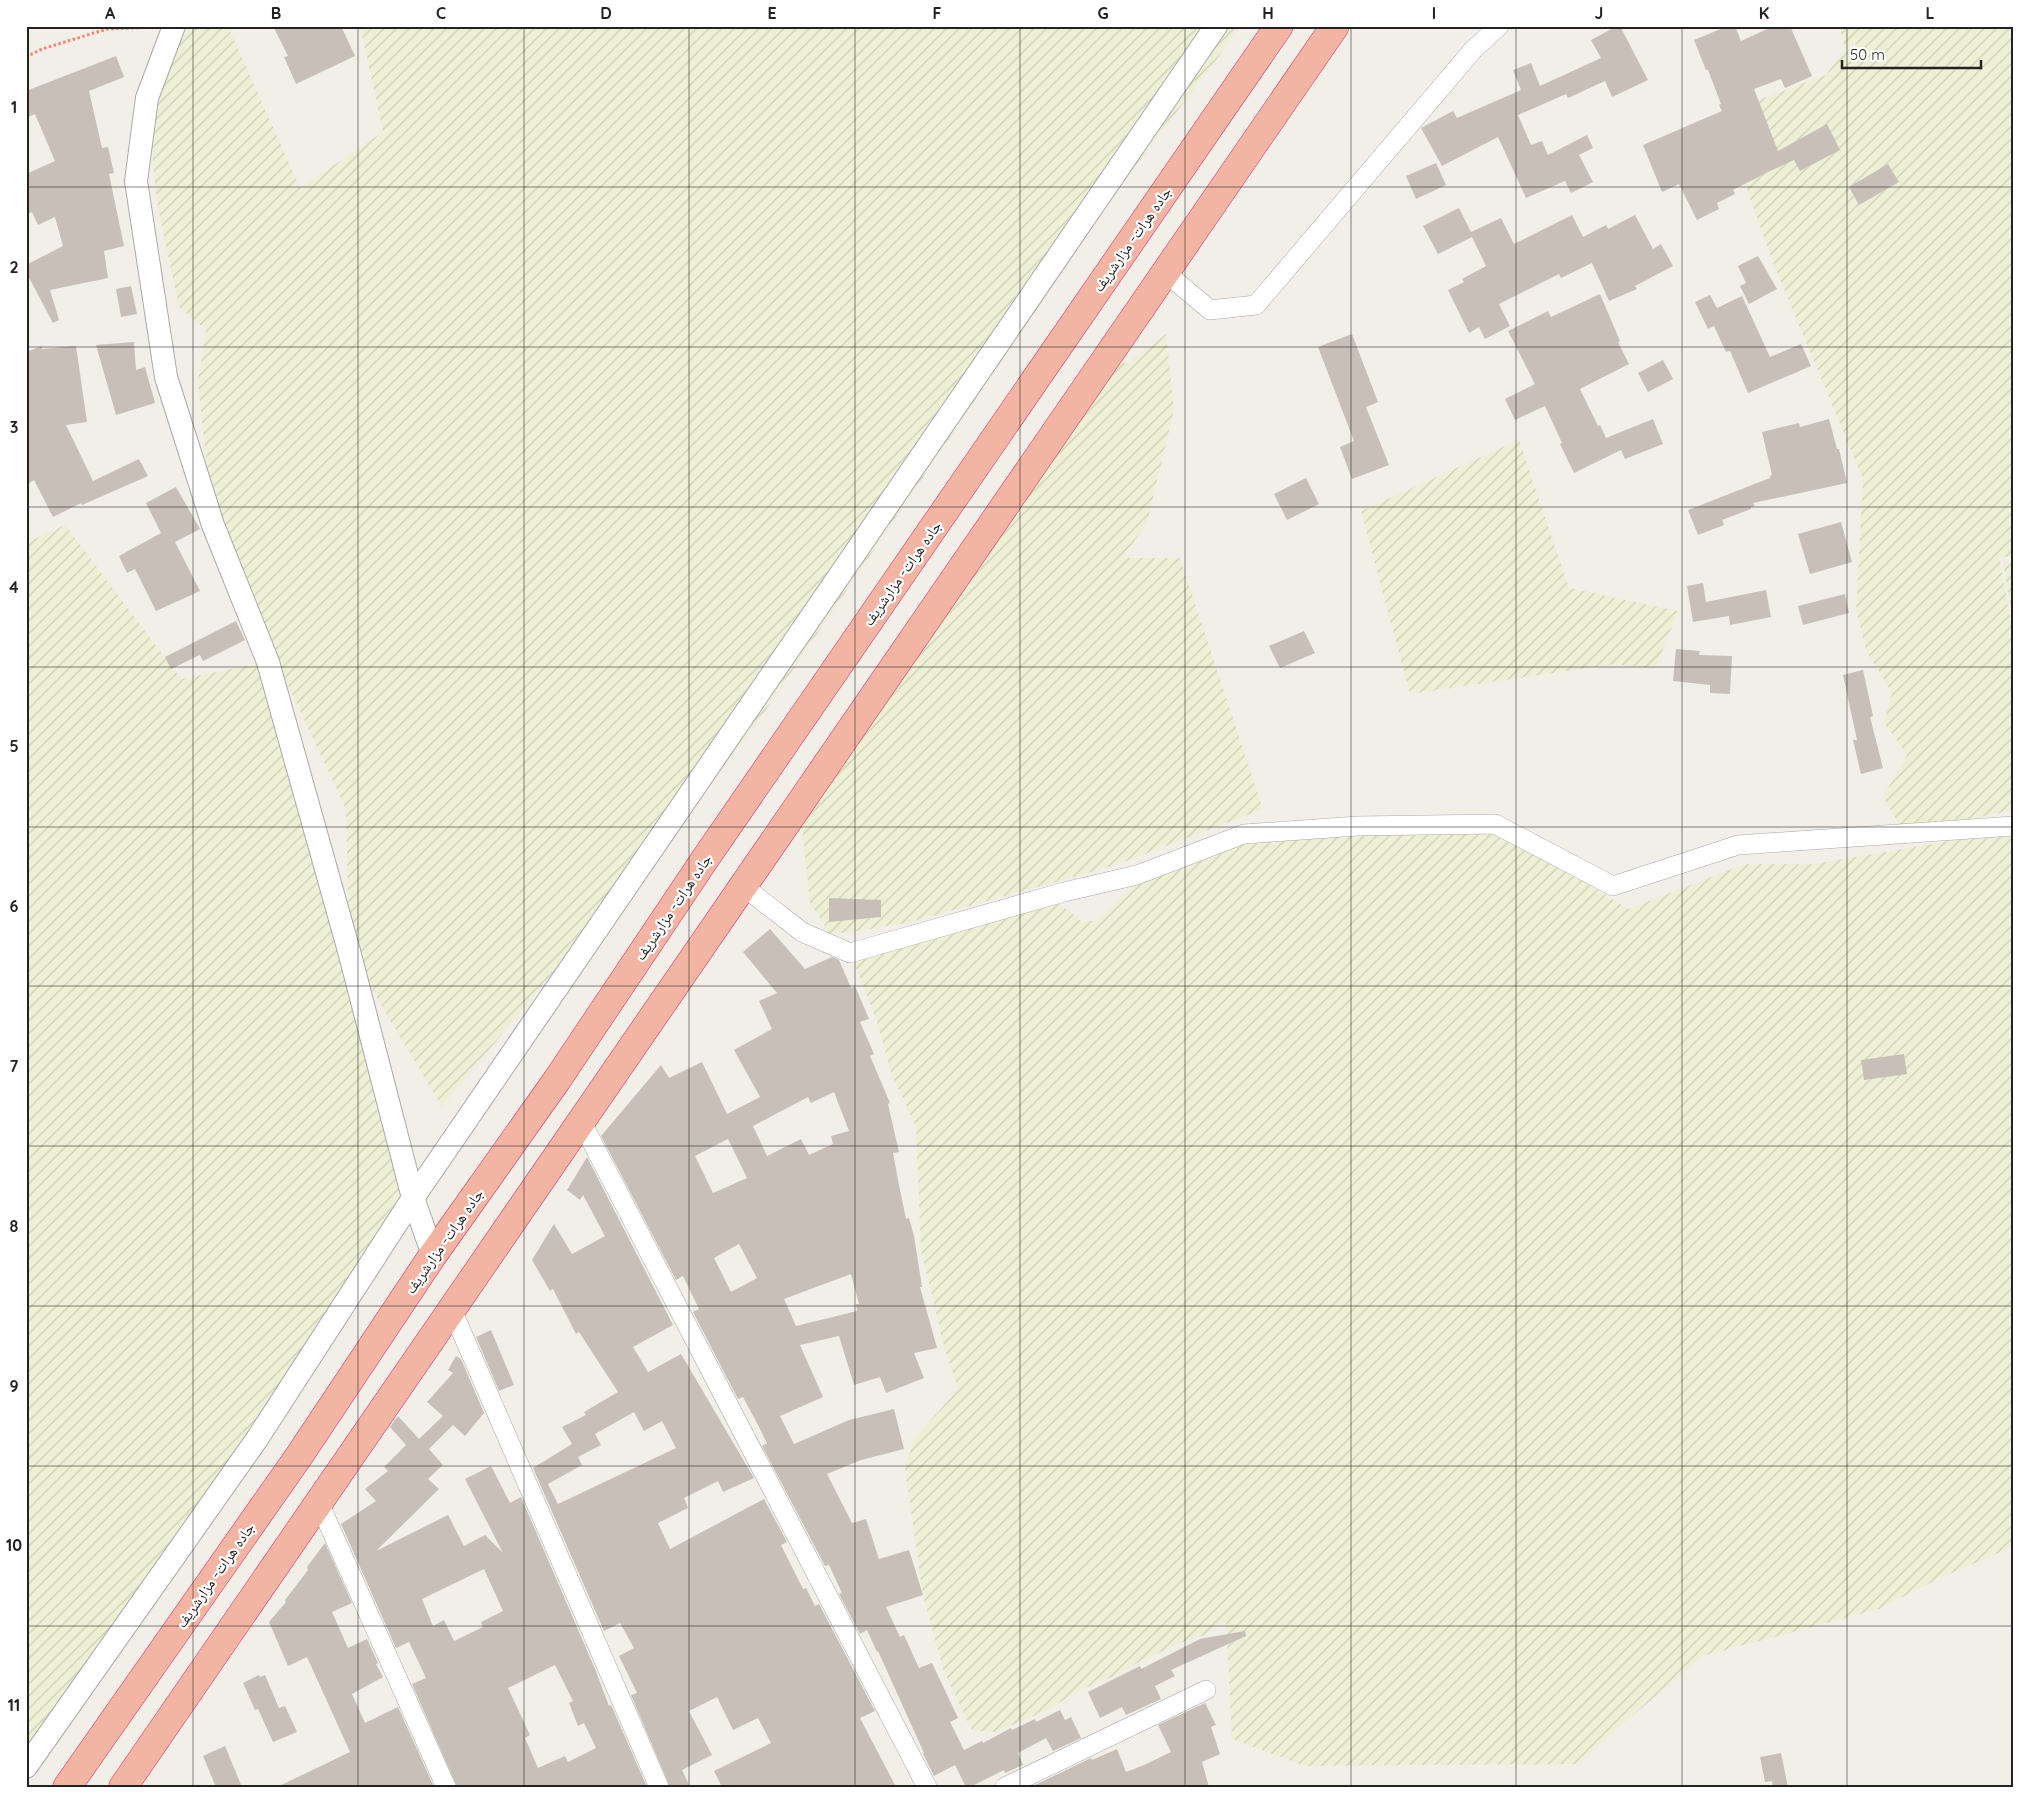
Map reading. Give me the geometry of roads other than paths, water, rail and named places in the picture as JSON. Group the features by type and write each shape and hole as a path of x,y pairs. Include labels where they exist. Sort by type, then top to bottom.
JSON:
{"highway":[{"name":"جاده هرات- مزارشریف","path":"67,1787 299,1456 433,1255 557,1080 705,859 1279,26"},
{"path":"123,1787 1335,26"}],"street":[{"path":"174,26 147,98 136,181 166,377 214,525 268,662 349,951 413,1198 433,1255"},
{"path":"26,1767 257,1439 413,1198 1216,26"},
{"path":"1166,273 1210,310 1256,305 1474,50 1499,26"},
{"path":"744,886 802,932 850,953 1064,892 1137,875 1244,834 1358,826 1495,824 1613,886 1738,845 2014,826"},
{"path":"582,1121 927,1787"},
{"path":"452,1310 658,1787"},
{"path":"319,1503 446,1787"},
{"path":"1005,1787 1206,1690"}]}
